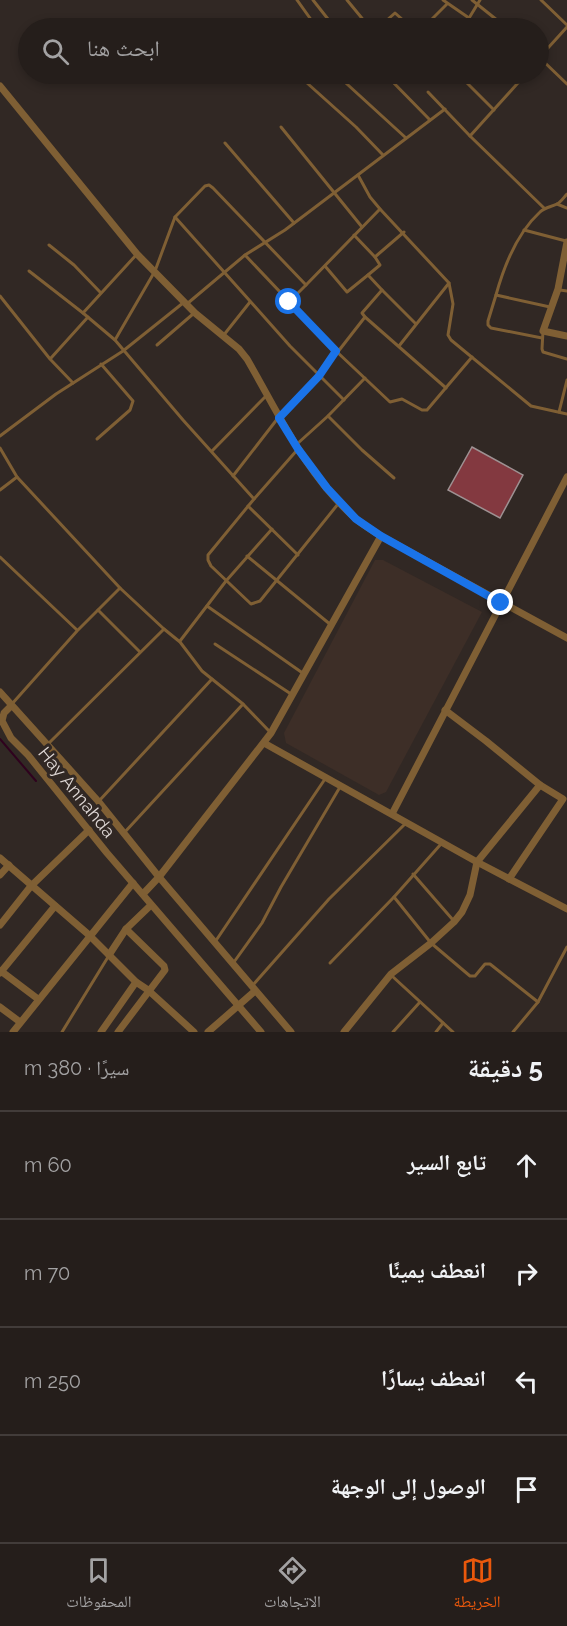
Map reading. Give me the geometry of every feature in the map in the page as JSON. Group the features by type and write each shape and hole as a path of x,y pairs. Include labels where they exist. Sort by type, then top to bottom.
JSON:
{"street":[{"path":"0,86 137,254 185,303 247,359 297,447 339,503 356,519 381,536 567,638"},
{"path":"567,241 566,257 558,289 542,334 567,336"},
{"path":"392,814 567,477"},
{"path":"143,894 159,877 271,733 381,536"},
{"name":"Hay Annahda","path":"0,693 98,801 123,834 291,1032"},
{"name":"Hay Annahda","path":"10,706 3,717 3,725 11,738 28,755 133,883 261,1032"},
{"path":"445,710 540,785 562,798 563,801 509,879"},
{"path":"264,743 325,779 567,909"},
{"path":"344,1032 391,974 431,944 462,912 470,896 477,862 540,785"},
{"path":"0,925 31,886 89,830"},
{"path":"0,858 89,935 136,982 194,1032"},
{"path":"0,876 9,865"},
{"path":"13,1032 133,883"},
{"path":"110,955 126,929 151,904"},
{"path":"38,999 1,972 55,906"},
{"path":"118,1032 148,990 164,973 164,966 126,929"},
{"path":"101,1032 136,982"},
{"path":"208,1032 239,1005 253,989"},
{"path":"0,1006 20,1022"}],"lane":[{"path":"297,0 310,18"},
{"path":"313,0 327,18"},
{"path":"347,0 362,18"},
{"path":"443,0 469,18 480,0"},
{"path":"472,0 495,18"},
{"path":"541,0 567,26 549,47"},
{"path":"433,18 447,4"},
{"path":"389,18 395,13 401,18"},
{"path":"549,67 567,84"},
{"path":"307,84 356,127 383,155"},
{"path":"347,84 406,138"},
{"path":"396,84 430,120"},
{"path":"468,84 494,110"},
{"path":"470,136 517,84"},
{"path":"428,92 544,208"},
{"path":"0,436 20,419 123,351 245,255 267,243 445,109"},
{"path":"281,127 362,227"},
{"path":"225,142 294,223"},
{"path":"358,175 370,197 380,209 404,232 449,283 453,304 448,335 531,405 567,414"},
{"path":"115,340 154,271 175,217 205,186 209,185 306,285"},
{"path":"567,194 557,204 544,208 524,230 507,261 488,321 491,328 542,334 543,352 567,359"},
{"path":"557,204 567,208"},
{"path":"289,302 380,209"},
{"path":"175,217 250,302 319,376 344,399"},
{"path":"524,230 567,241"},
{"path":"375,257 404,232"},
{"path":"326,266 347,292 380,265 354,235"},
{"path":"49,245 75,265 100,292"},
{"path":"83,313 137,254"},
{"path":"245,255 336,351 387,400 402,399 422,410 430,408 472,357"},
{"path":"29,271 115,340 254,499"},
{"path":"368,275 416,324"},
{"path":"399,346 449,283"},
{"path":"558,289 567,291"},
{"path":"382,290 362,312 365,317 446,388"},
{"path":"496,295 550,308"},
{"path":"0,296 50,359 74,383"},
{"path":"223,336 250,302"},
{"path":"157,345 195,312"},
{"path":"50,359 88,317"},
{"path":"233,476 279,418 319,376 336,351 365,317"},
{"path":"97,439 130,410 133,404 133,400 101,364"},
{"path":"339,503 255,604 251,604 211,566 208,560 208,555 297,447 365,378"},
{"path":"559,412 567,380"},
{"path":"212,451 268,395"},
{"path":"328,416 394,478"},
{"path":"0,448 17,477 120,588 180,642 202,671 243,704 271,733"},
{"path":"0,490 17,477"},
{"path":"248,506 298,555"},
{"path":"180,642 226,580 272,529"},
{"path":"247,556 331,625"},
{"path":"0,557 77,631"},
{"path":"10,706 77,631 120,588"},
{"path":"207,606 304,674"},
{"path":"98,610 140,652"},
{"path":"47,745 164,629"},
{"path":"215,644 293,695"},
{"path":"98,801 212,679"},
{"path":"123,834 243,704"},
{"path":"215,942 325,779"},
{"path":"233,964 262,923 340,787"},
{"path":"253,989 329,899 406,822"},
{"path":"330,963 394,897 442,842"},
{"path":"413,874 454,922"},
{"path":"394,897 431,944 470,976 475,976 485,964 490,964 538,1002"},
{"path":"513,1032 538,1002 567,947"},
{"path":"62,1032 110,955"},
{"path":"391,974 453,1032"},
{"path":"393,1032 420,1001"},
{"path":"436,1032 443,1023"}],"shaded area":[{"path":"375,560 383,560 482,612 386,792 379,795 286,743 284,733"}],"building":[{"path":"472,447 523,475 500,518 448,490"}],"waterway":[{"path":"0,739 36,781"}],"route":[{"path":"289,302 336,351 319,376 279,418 298,449 339,503 356,519 381,536 501,603"}]}
